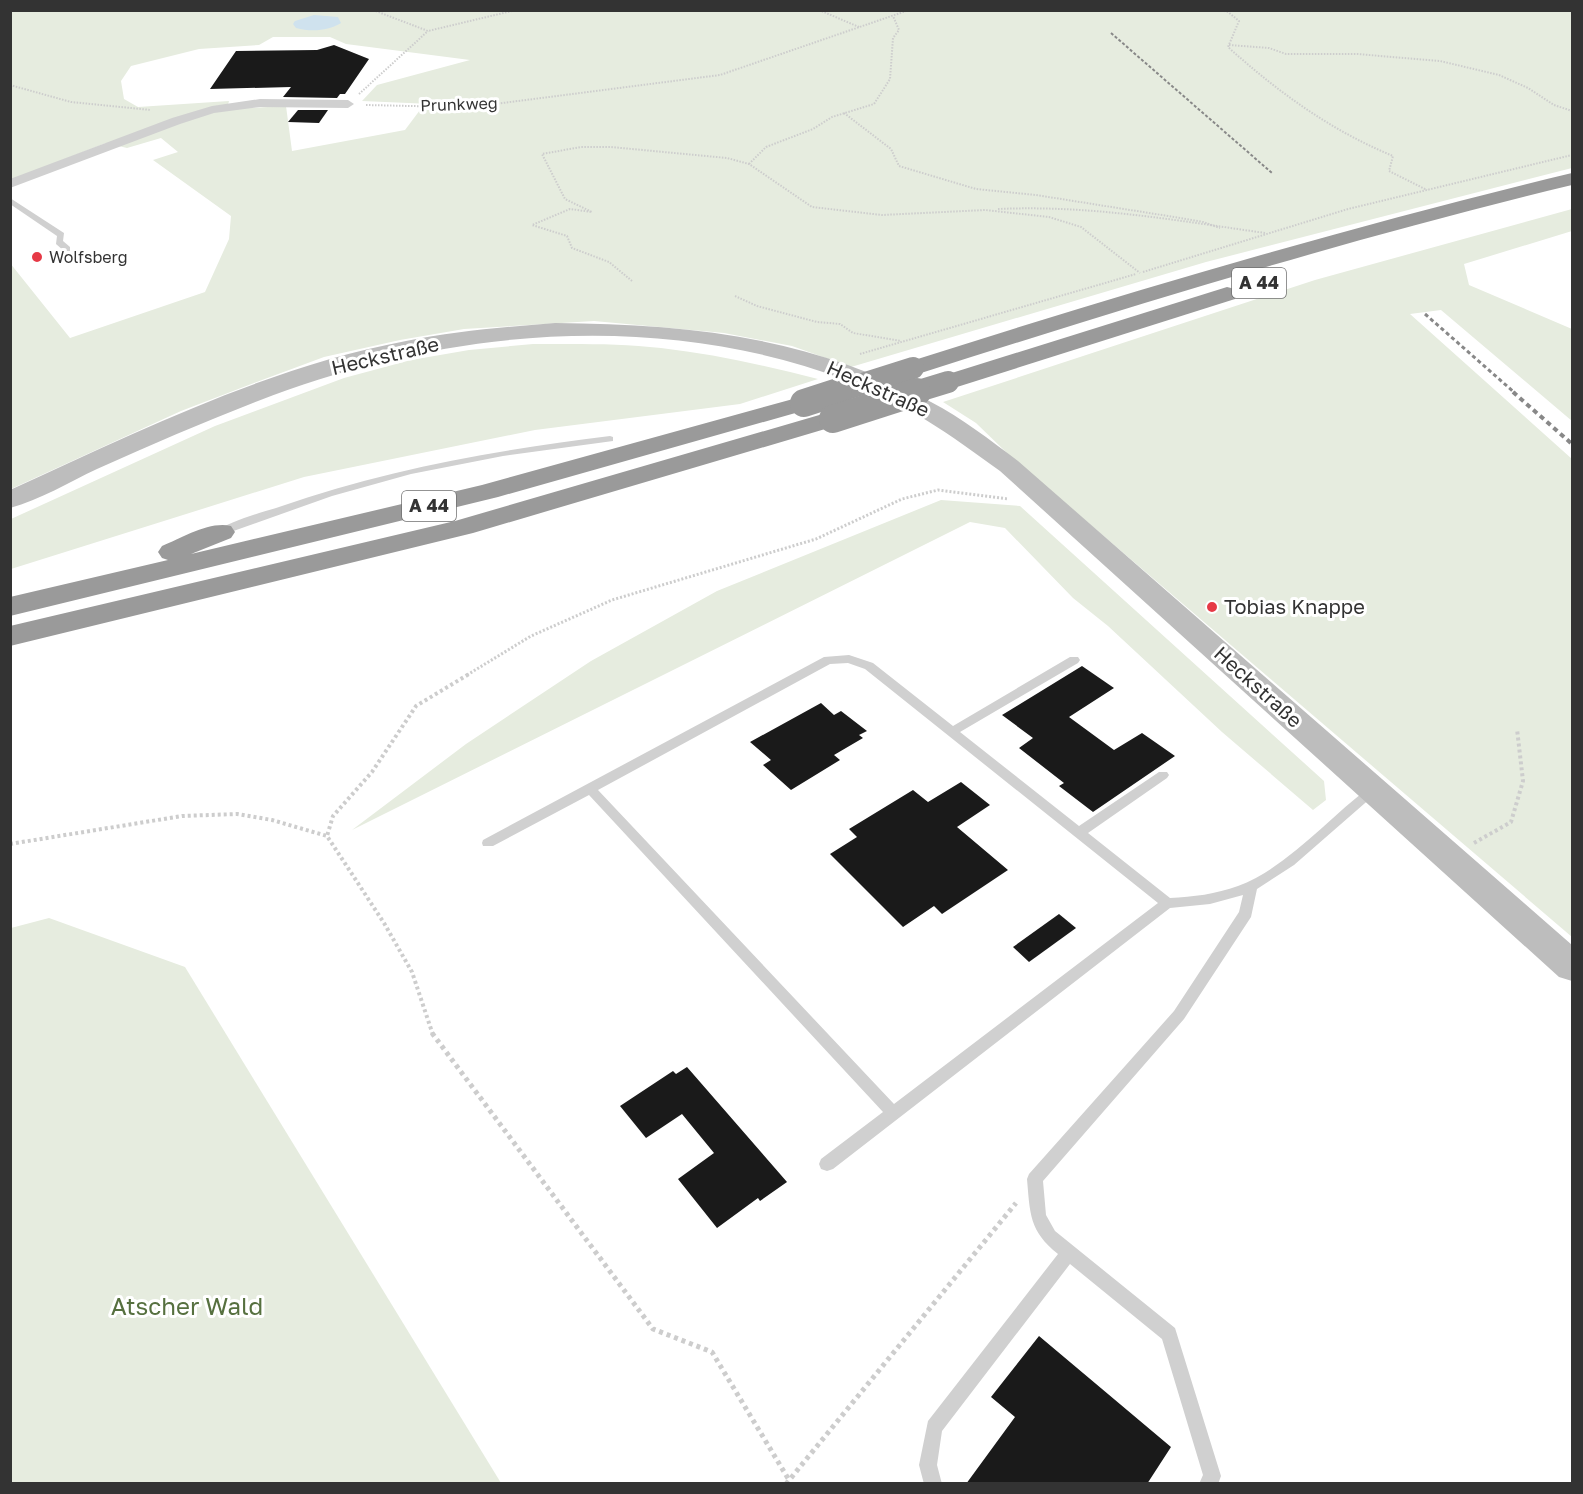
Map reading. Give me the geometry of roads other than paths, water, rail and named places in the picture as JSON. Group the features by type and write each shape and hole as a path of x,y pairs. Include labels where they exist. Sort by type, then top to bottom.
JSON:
{"highway":[{"name":"A 44","path":"10,607 88,590 489,491 804,403 1138,296 1470,203 1572,178"},
{"name":"A 44","path":"10,636 463,527 833,419 1257,284 1497,213 1572,195"},
{"path":"610,439 767,413"},
{"path":"88,590 221,532"}],"main road":[{"name":"Heckstraße","path":"10,500 195,416 267,388 338,364 408,348 470,338 595,328 669,332 784,352 881,386 920,405 958,428 1043,495 1572,966"}],"street":[{"path":"10,184 176,121 212,110 260,103 348,104"}],"lane":[{"path":"10,200 61,235 58,242 67,249"},
{"path":"221,532 338,490 436,465 523,449 610,439"},
{"path":"488,843 828,660 849,659 869,666 1167,903"},
{"path":"952,732 1074,660"},
{"path":"1078,833 1163,775"},
{"path":"590,789 893,1113"},
{"path":"827,1164 1167,903 1196,903 1251,885 1276,873 1374,790"},
{"path":"1208,1484 1212,1476 1169,1334 1049,1238 1038,1216 1035,1179 1179,1015 1246,913 1251,885"},
{"path":"933,1484 928,1465 934,1427 1068,1254"}],"water":[{"path":"314,15 338,17 341,23 331,28 313,30 296,28 293,24 295,21"}],"railway":[{"path":"1111,33 1272,173"},
{"path":"1425,314 1515,393"},
{"path":"1513,392 1572,444"}],"place":[{"name":"Wolfsberg","path":"37,257"},
{"name":"Tobias Knappe","path":"1212,607"}],"park label":[{"name":"Atscher Wald","path":"187,1307"}]}
